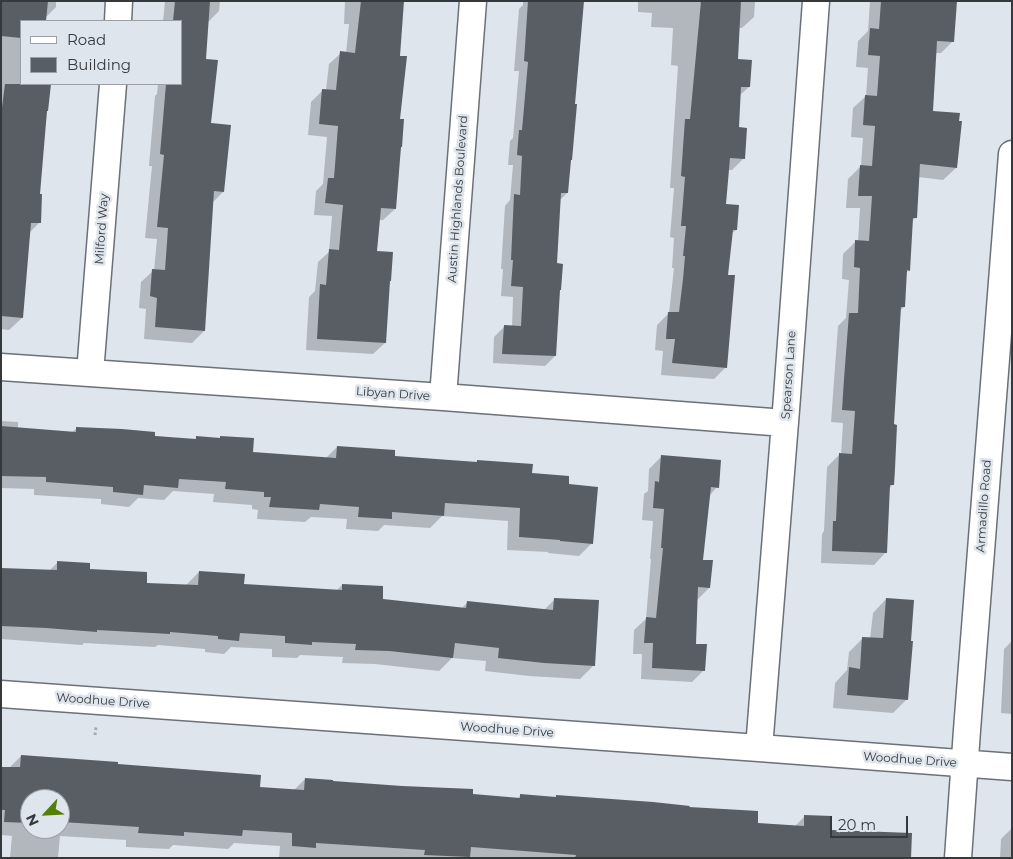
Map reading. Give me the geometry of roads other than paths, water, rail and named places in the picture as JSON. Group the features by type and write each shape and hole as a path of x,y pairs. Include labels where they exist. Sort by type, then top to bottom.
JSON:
{"street":[{"path":"118,20 119,1"},
{"name":"Austin Highlands Boulevard","path":"443,397 473,1"},
{"name":"Spearson Lane","path":"759,748 816,1"},
{"name":"Milford Way","path":"90,374 113,85"},
{"name":"Armadillo Road","path":"958,858 1012,154"},
{"name":"Libyan Drive","path":"1,367 443,397 785,423"},
{"name":"Woodhue Drive","path":"1,694 1012,767"}]}
